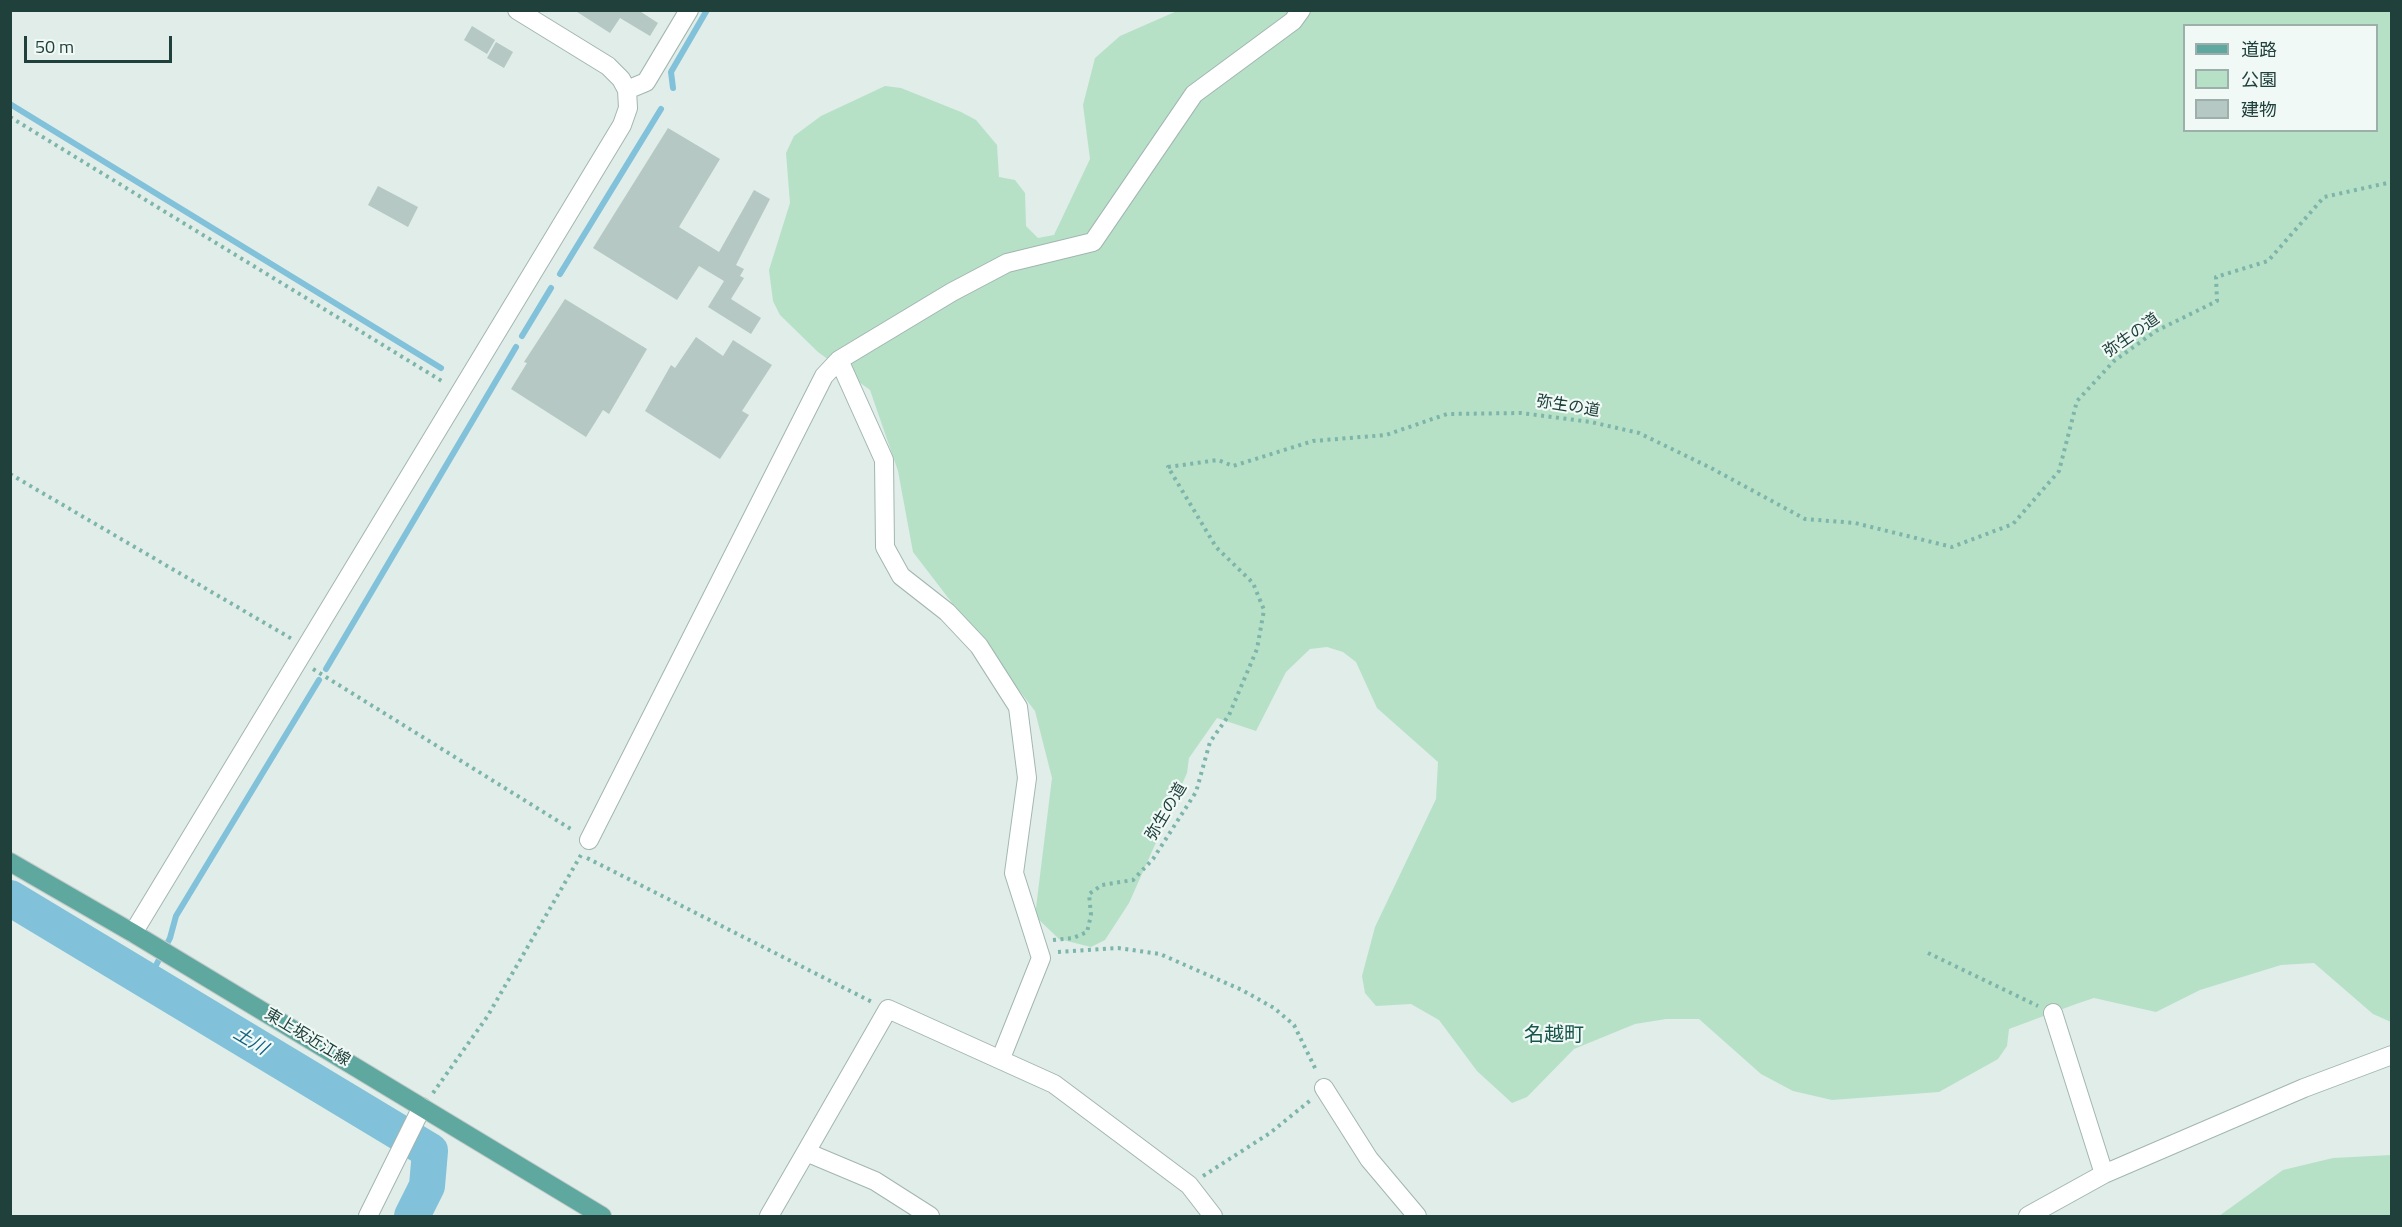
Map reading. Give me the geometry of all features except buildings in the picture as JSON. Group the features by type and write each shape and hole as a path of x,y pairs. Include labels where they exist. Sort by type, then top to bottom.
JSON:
{"main road":[{"name":"東上坂近江線","path":"10,862 133,933 418,1115 602,1216"}],"street":[{"path":"133,933 622,125 628,108 627,90 621,79 608,66 517,10"},
{"path":"627,90 646,82 689,10"},
{"path":"585,848 825,376 839,360 952,292 1007,263 1093,242 1194,94 1293,21 1301,10"},
{"path":"839,360 884,460 885,547 901,576 947,612 979,646 1018,706 1027,778 1014,873 1041,958 1001,1058"},
{"path":"769,1216 888,1010 984,1054 1001,1058 1054,1084 1189,1185 1213,1216"},
{"path":"2053,1013 2104,1174"},
{"path":"2028,1216 2104,1174 2304,1088 2391,1055"},
{"path":"1324,1088 1369,1159 1417,1216"},
{"path":"368,1216 418,1115"},
{"path":"806,1152 875,1181 930,1216"}],"path":[{"path":"10,117 460,393"},
{"name":"弥生の道","path":"1037,947 1087,932 1091,915 1089,894 1102,885 1133,880 1153,859 1196,792 1210,742 1229,714 1257,649 1264,610 1253,583 1216,547 1168,467 1218,460 1233,466 1313,441 1386,435 1447,414 1521,412 1591,422 1638,433 1712,468 1805,519 1855,524 1952,547 2013,524 2059,471 2077,401 2114,361 2156,331 2217,301 2216,276 2268,261 2324,197 2391,182"},
{"path":"10,474 303,654 585,848 888,1010"},
{"path":"418,1115 487,1017 585,848"},
{"path":"1037,947 1118,948 1160,954 1242,990 1274,1008 1294,1025 1324,1088 1270,1133 1189,1185"},
{"path":"1928,953 2053,1013"}],"green space":[{"path":"1177,11 2391,11 2391,1022 2373,1014 2314,963 2281,965 2200,990 2156,1012 2094,998 2076,1004 2009,1029 2007,1046 1998,1059 1939,1092 1832,1100 1793,1091 1761,1074 1699,1019 1666,1019 1635,1024 1574,1049 1527,1097 1512,1103 1477,1071 1439,1020 1411,1004 1376,1006 1365,993 1362,976 1375,927 1436,799 1438,762 1377,708 1356,662 1343,652 1327,647 1310,649 1286,672 1256,731 1217,718 1189,758 1187,773 1129,903 1105,940 1091,947 1059,939 1035,916 1052,778 1035,711 913,552 898,471 870,390 818,352 780,315 773,301 769,270 790,203 786,153 794,136 821,116 885,86 901,88 976,120 997,145 999,177 1015,180 1025,193 1026,226 1038,238 1054,235 1090,159 1083,105 1095,58 1120,36"},
{"path":"2391,1155 2391,1216 2219,1216 2283,1170 2333,1158"}],"waterway":[{"path":"673,88 671,72 707,10"},
{"path":"10,104 441,368"},
{"path":"560,274 661,109"},
{"path":"522,336 551,288"},
{"path":"326,669 516,347"},
{"path":"148,981 170,938 176,916 319,680"},
{"name":"土川","path":"10,898 430,1151 427,1186 412,1216"}],"district":[{"name":"名越町","path":"1554,1036"}]}
